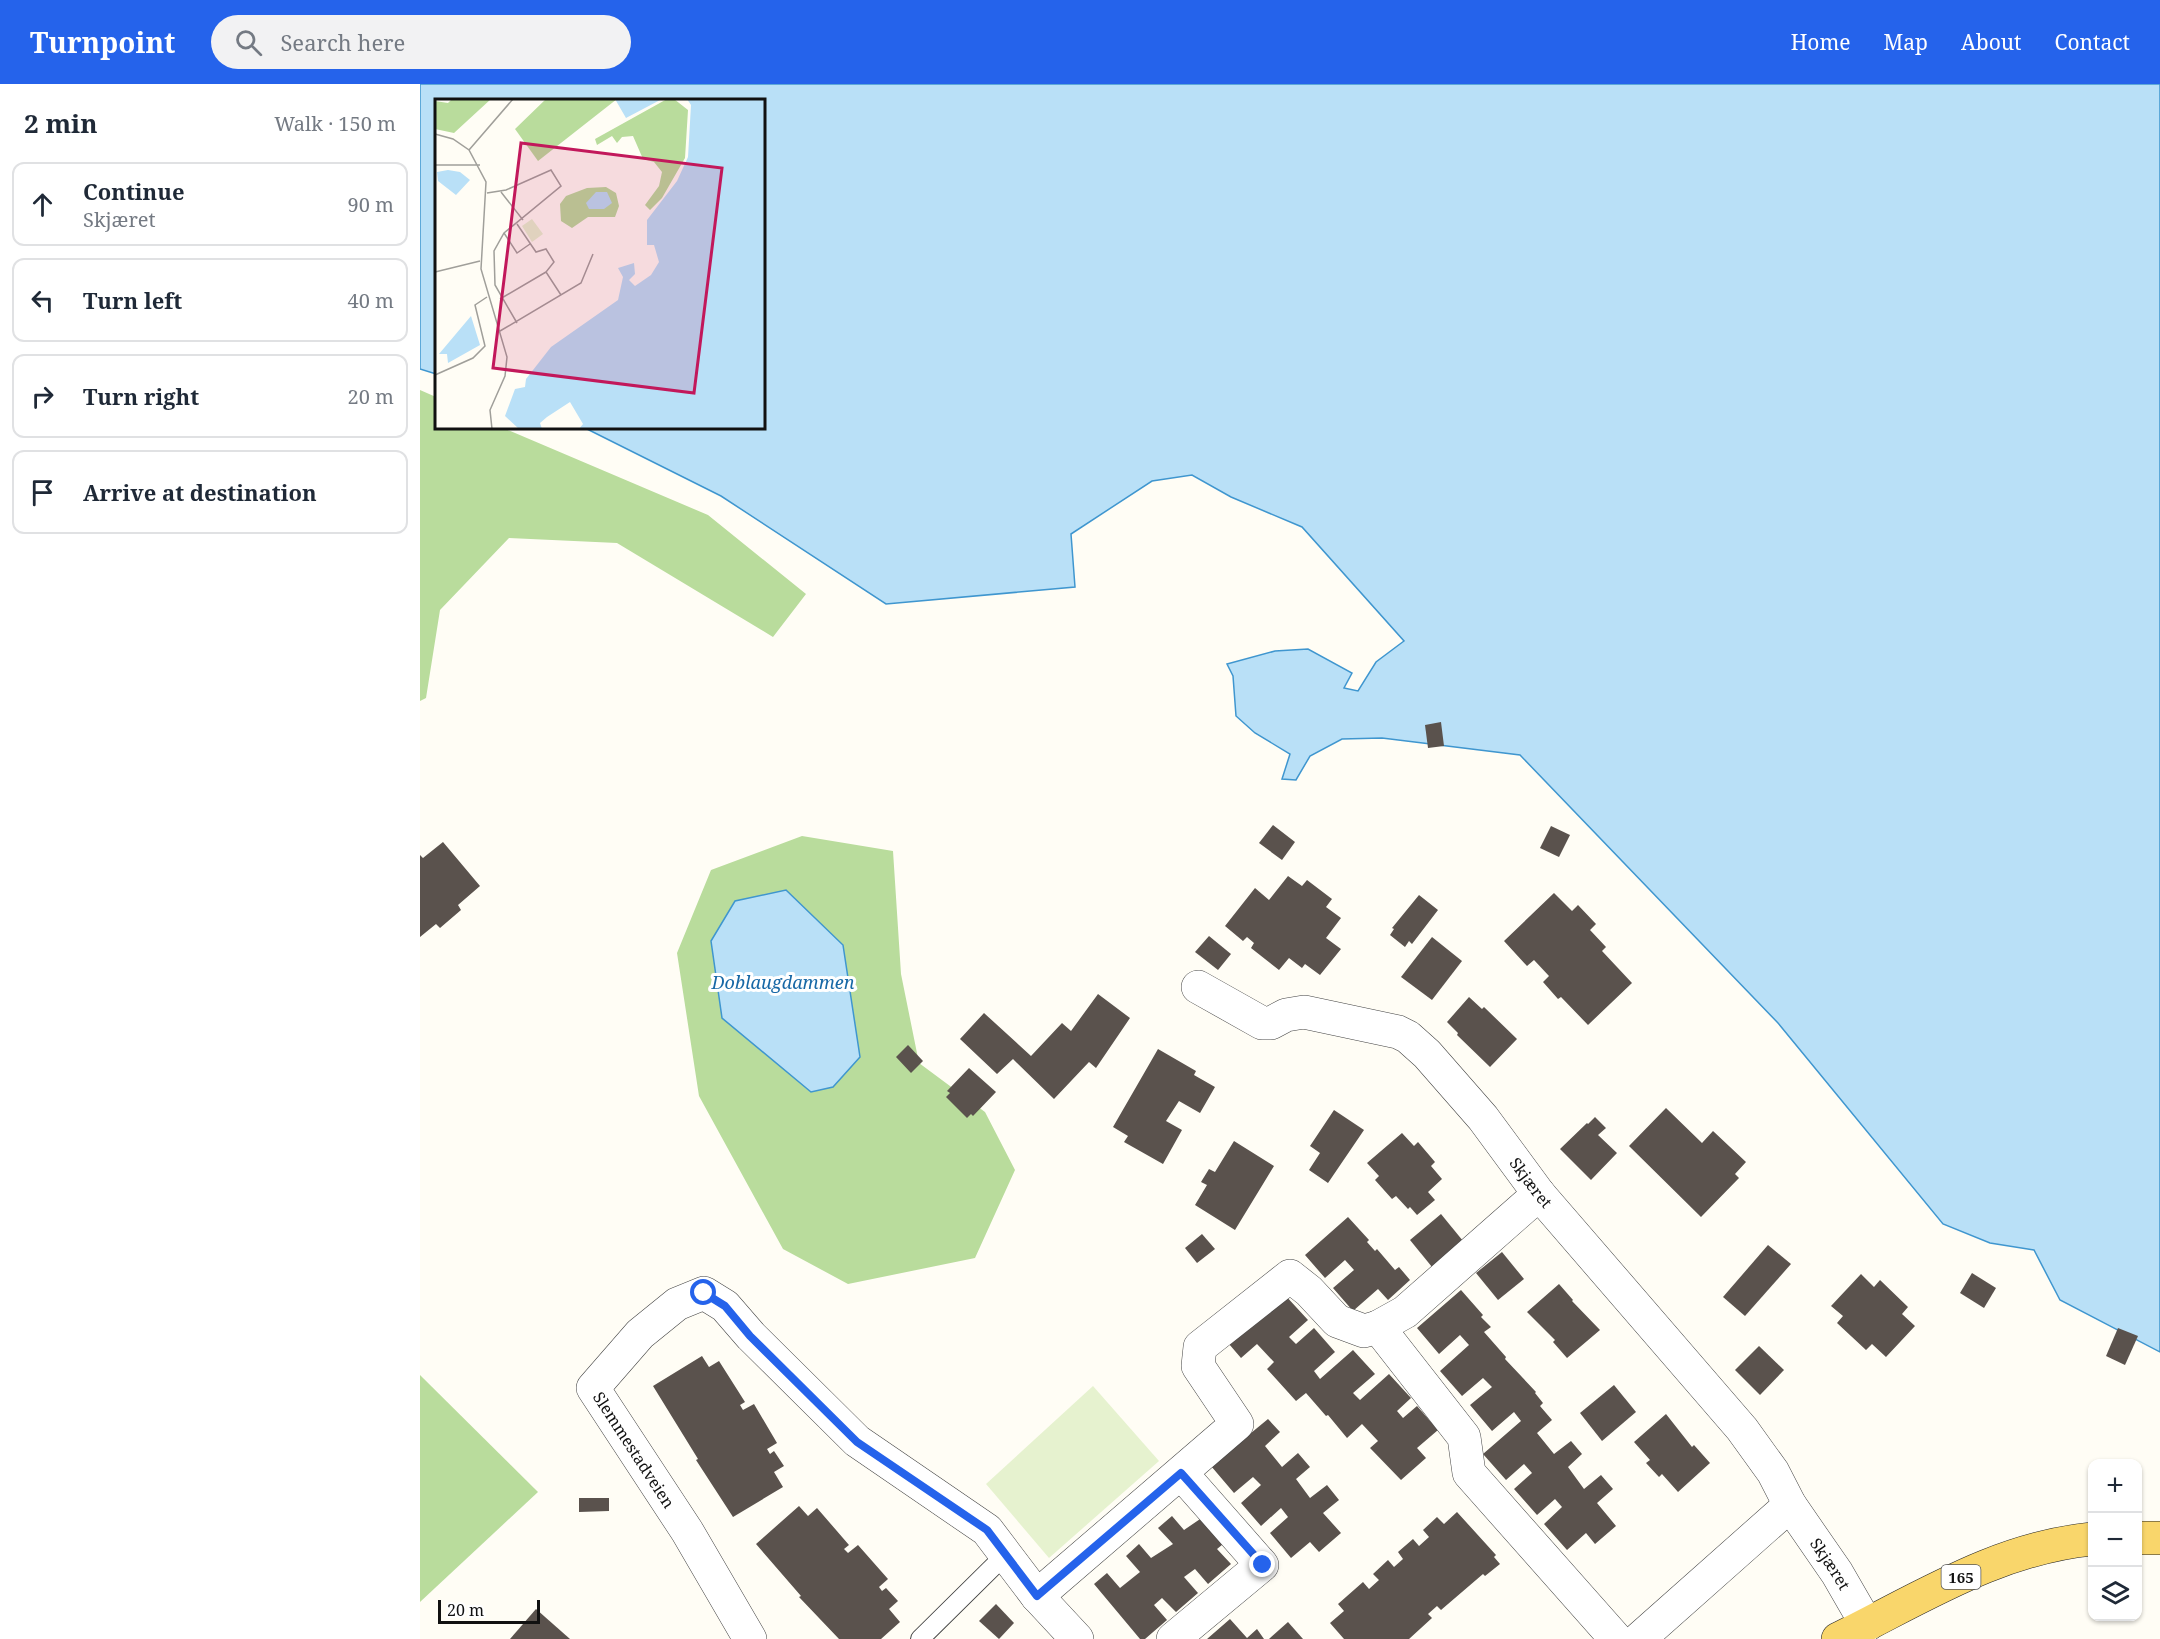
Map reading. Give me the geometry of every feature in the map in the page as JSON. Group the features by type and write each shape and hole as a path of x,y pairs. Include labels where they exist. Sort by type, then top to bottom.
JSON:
{"main road":[{"path":"2142,1538 2160,1538"},
{"name":"165","path":"1853,1632 1984,1565 2035,1549 2088,1540"}],"street":[{"name":"Skjæret","path":"1198,987 1262,1023 1271,1023 1286,1015 1305,1012 1398,1032 1408,1037 1427,1054 1482,1118 1539,1194 1742,1430 1773,1472 1790,1505 1837,1573 1853,1632"},
{"path":"1037,1596 1237,1424 1198,1366 1200,1347 1290,1276 1309,1291 1337,1321 1364,1331 1378,1327 1404,1312 1539,1194"},
{"name":"Slemmestadveien","path":"750,1639 687,1532 593,1388 640,1334 677,1304 704,1293 725,1306 750,1336 857,1442 987,1530 1005,1555"},
{"path":"1378,1327 1464,1437 1469,1473 1616,1639"},
{"path":"1173,1639 1263,1565 1181,1473"},
{"path":"1640,1639 1790,1505"},
{"path":"1005,1555 1037,1596 1077,1639"}],"lane":[{"path":"920,1639 1005,1555"}],"green space":[{"path":"420,390 435,397 435,429 505,429 708,515 806,594 773,637 617,543 509,538 440,610 426,698 420,701"},
{"path":"802,836 893,851 901,974 919,1063 985,1112 1015,1170 975,1258 848,1284 783,1249 699,1096 677,953 711,870"},
{"path":"420,1375 538,1492 420,1602"},
{"path":"1093,1386 1159,1461 1049,1558 986,1484"}],"water":[{"path":"420,84 2160,84 2160,1352 2060,1300 2034,1250 1990,1243 1943,1224 1778,1023 1520,755 1382,738 1342,739 1310,756 1296,780 1282,779 1290,754 1255,733 1236,716 1233,676 1227,664 1275,651 1308,649 1352,673 1344,688 1358,691 1376,662 1404,641 1302,527 1231,497 1192,475 1152,481 1071,534 1075,587 886,604 721,496 587,429 765,429 765,99 435,99 435,374 420,369"},
{"name":"Doblaugdammen","path":"786,890 843,945 860,1057 833,1087 811,1092 722,1018 711,941 735,901"}],"building":[{"path":"1441,722 1444,746 1428,748 1425,725"},
{"path":"1273,825 1295,842 1282,860 1259,843"},
{"path":"1551,826 1570,835 1559,857 1540,848"},
{"path":"443,842 480,886 458,905 461,910 440,928 436,924 420,937 420,855 423,858"},
{"path":"1288,876 1302,886 1307,880 1332,899 1326,907 1341,918 1326,938 1341,949 1320,975 1305,964 1302,968 1289,958 1279,970 1251,948 1254,943 1247,937 1243,941 1225,926 1255,888 1269,900"},
{"path":"1554,893 1572,911 1578,905 1596,924 1590,930 1606,947 1602,951 1632,983 1588,1025 1561,997 1558,999 1543,982 1549,976 1534,960 1527,966 1504,941"},
{"path":"1419,895 1438,910 1412,944 1409,941 1405,947 1390,935 1394,929 1392,928"},
{"path":"1209,936 1231,954 1218,970 1195,952"},
{"path":"1432,937 1462,961 1432,1000 1401,977"},
{"path":"1098,994 1130,1018 1096,1068 1089,1062 1054,1099 1013,1059 997,1074 960,1039 984,1013 1031,1056 1062,1023 1071,1031"},
{"path":"1469,997 1482,1009 1484,1007 1517,1039 1490,1067 1447,1022"},
{"path":"908,1045 923,1061 911,1073 896,1057"},
{"path":"1158,1049 1196,1071 1194,1075 1215,1087 1200,1113 1179,1101 1166,1121 1182,1130 1163,1164 1124,1142 1128,1136 1113,1127"},
{"path":"969,1068 996,1092 973,1116 971,1114 967,1118 946,1097 950,1093 947,1091"},
{"path":"1666,1108 1702,1143 1713,1131 1746,1162 1735,1174 1739,1178 1701,1217 1629,1146"},
{"path":"1334,1110 1364,1130 1328,1183 1309,1170 1320,1153 1310,1146"},
{"path":"1595,1117 1606,1128 1598,1135 1617,1153 1591,1180 1560,1149"},
{"path":"1402,1133 1414,1146 1418,1142 1435,1162 1431,1166 1442,1179 1428,1192 1435,1200 1417,1215 1396,1196 1392,1199 1375,1180 1379,1176 1367,1163"},
{"path":"1234,1141 1274,1166 1235,1230 1195,1205 1207,1185 1201,1182 1209,1169 1215,1172"},
{"path":"1441,1214 1463,1241 1432,1267 1410,1240"},
{"path":"1348,1217 1369,1240 1367,1242 1375,1251 1377,1249 1395,1270 1399,1267 1410,1280 1388,1300 1378,1289 1353,1311 1333,1288 1354,1270 1345,1260 1325,1278 1305,1255"},
{"path":"1202,1234 1215,1249 1197,1263 1185,1248"},
{"path":"1768,1245 1791,1264 1745,1316 1723,1297"},
{"path":"1502,1252 1524,1279 1498,1300 1476,1273"},
{"path":"1972,1273 1996,1288 1984,1308 1960,1293"},
{"path":"1861,1274 1874,1287 1880,1280 1908,1307 1902,1314 1915,1326 1886,1357 1872,1344 1866,1350 1837,1323 1843,1316 1831,1306"},
{"path":"1559,1284 1600,1330 1567,1358 1553,1342 1555,1340 1527,1312"},
{"path":"1461,1290 1491,1327 1484,1332 1543,1403 1540,1406 1552,1420 1537,1433 1554,1454 1571,1441 1582,1454 1568,1467 1584,1489 1601,1475 1613,1489 1597,1503 1616,1526 1595,1544 1586,1533 1567,1550 1544,1524 1562,1507 1555,1499 1537,1515 1514,1489 1532,1473 1524,1464 1506,1480 1483,1454 1521,1421 1514,1412 1492,1431 1470,1405 1492,1387 1483,1378 1462,1396 1440,1371 1469,1345 1460,1335 1439,1354 1417,1328"},
{"path":"1284,1294 1308,1320 1289,1337 1296,1344 1314,1328 1335,1352 1314,1371 1320,1379 1353,1350 1375,1374 1353,1393 1360,1400 1389,1374 1411,1398 1397,1411 1403,1418 1417,1406 1438,1430 1417,1448 1426,1458 1401,1480 1370,1448 1378,1441 1362,1424 1347,1438 1306,1393 1296,1401 1267,1369 1274,1362 1257,1344 1241,1358 1229,1344"},
{"path":"2118,1328 2138,1336 2125,1365 2106,1356"},
{"path":"1759,1346 1784,1370 1760,1395 1735,1370"},
{"path":"702,1356 709,1367 719,1361 745,1402 740,1405 743,1410 754,1404 777,1443 767,1449 770,1454 774,1451 784,1466 774,1472 783,1487 733,1517 696,1460 698,1459 653,1386"},
{"path":"1614,1385 1636,1412 1602,1441 1580,1413"},
{"path":"1666,1414 1692,1447 1694,1445 1710,1463 1678,1492 1662,1474 1659,1477 1646,1463 1650,1460 1634,1442"},
{"path":"1268,1419 1280,1432 1265,1446 1282,1467 1298,1453 1310,1467 1296,1479 1310,1498 1327,1485 1339,1500 1323,1513 1341,1533 1319,1552 1310,1542 1291,1558 1270,1533 1288,1517 1281,1508 1261,1526 1241,1503 1261,1485 1253,1477 1234,1493 1211,1466"},
{"path":"579,1498 609,1498 609,1511 579,1512"},
{"path":"799,1506 808,1516 817,1508 849,1545 844,1549 848,1553 858,1545 888,1579 879,1587 882,1591 886,1588 898,1601 889,1609 900,1622 881,1639 839,1639 799,1597 801,1596 756,1544"},
{"path":"1457,1512 1496,1555 1494,1557 1500,1564 1485,1576 1483,1574 1441,1610 1437,1606 1428,1614 1432,1618 1409,1639 1344,1639 1330,1623 1344,1611 1338,1604 1363,1582 1369,1589 1379,1580 1373,1574 1388,1560 1394,1567 1403,1559 1398,1552 1413,1539 1419,1546 1429,1537 1423,1530 1437,1517 1444,1524"},
{"path":"1206,1515 1228,1540 1217,1549 1231,1564 1208,1584 1195,1569 1184,1577 1198,1593 1176,1612 1162,1598 1154,1605 1167,1620 1145,1639 1140,1639 1094,1584 1107,1573 1120,1588 1140,1572 1126,1556 1139,1544 1151,1558 1173,1544 1158,1528 1172,1516 1184,1530"},
{"path":"996,1604 1014,1623 999,1639 979,1621"},
{"path":"536,1609 570,1639 510,1639"},
{"path":"1230,1619 1247,1638 1257,1629 1264,1639 1207,1639"},
{"path":"1288,1622 1303,1639 1269,1639"}],"route":[{"path":"704,1293 725,1306 750,1336 857,1442 987,1530 1037,1596 1181,1473 1263,1565"}]}
